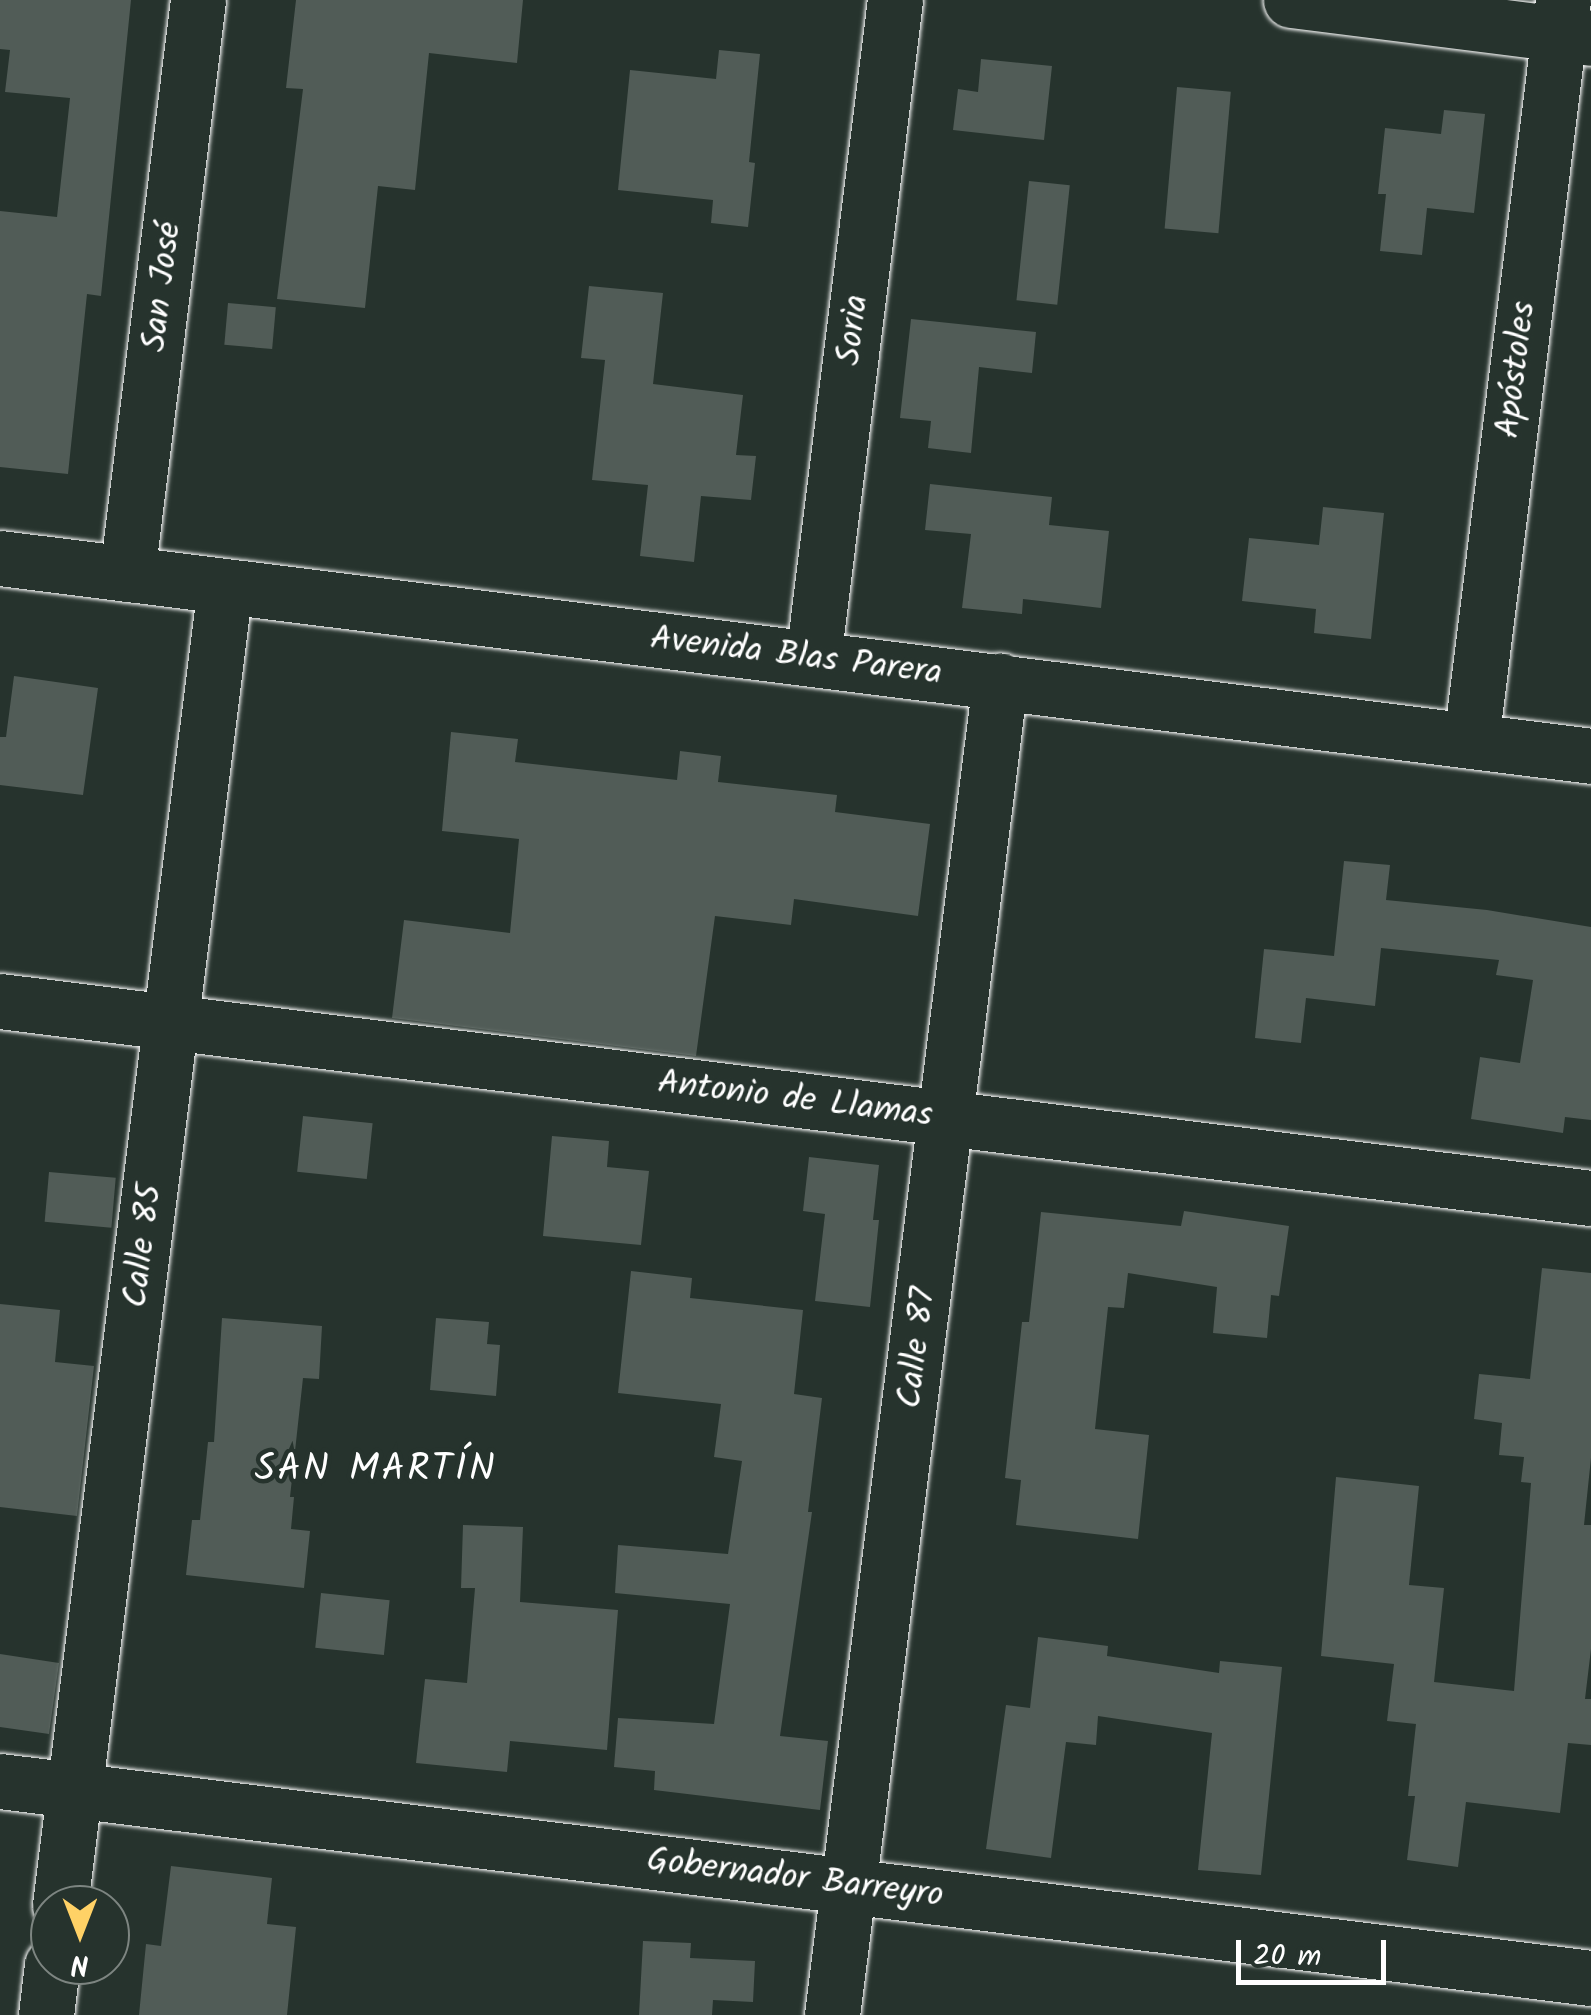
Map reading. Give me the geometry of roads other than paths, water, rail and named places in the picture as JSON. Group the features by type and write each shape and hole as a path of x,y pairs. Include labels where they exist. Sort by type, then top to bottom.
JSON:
{"street":[{"name":"San José","path":"127,574 198,0"},
{"name":"Soria","path":"813,660 895,0"},
{"path":"1290,0 1571,24"},
{"name":"Apóstoles","path":"1470,741 1571,24"},
{"name":"Avenida Blas Parera","path":"0,558 1591,756"},
{"name":"Calle 85","path":"62,1885 226,586"},
{"name":"Calle 87","path":"832,2015 1000,681"},
{"name":"Antonio de Llamas","path":"0,1001 1591,1198"},
{"name":"Gobernador Barreyro","path":"0,1780 1591,1978"},
{"path":"46,2015 50,1985"}],"district":[{"name":"SAN MARTÍN","path":"376,1471"}]}
